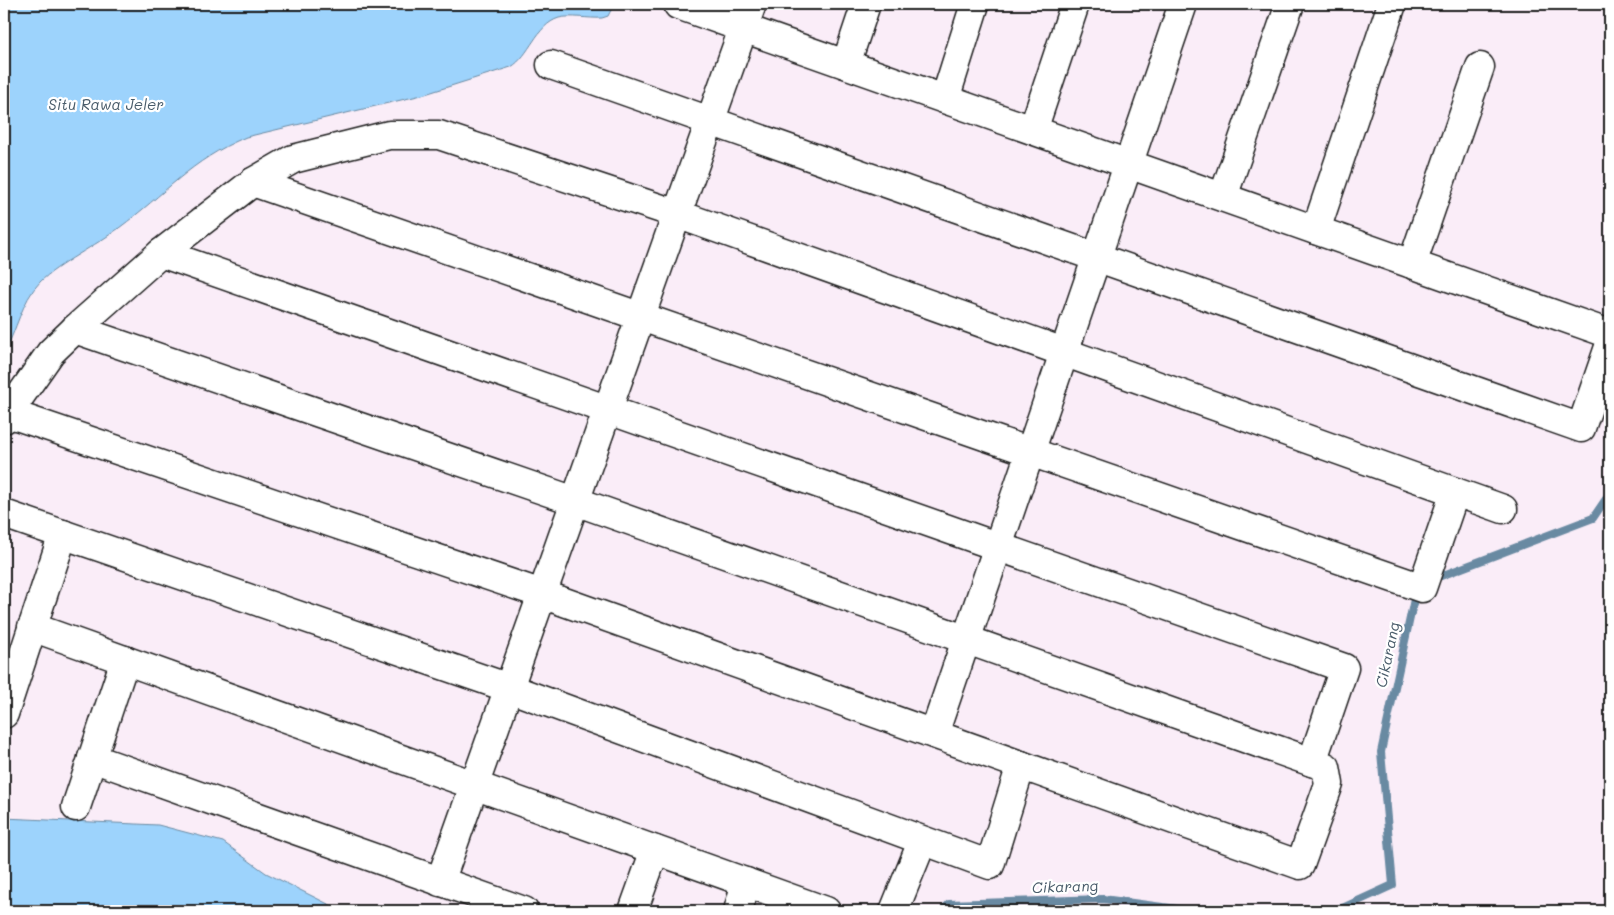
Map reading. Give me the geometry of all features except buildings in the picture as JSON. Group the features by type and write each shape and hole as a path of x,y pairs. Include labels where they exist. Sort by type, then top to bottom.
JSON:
{"street":[{"path":"846,64 866,4"},
{"path":"945,99 975,4"},
{"path":"1033,130 1075,4"},
{"path":"934,734 1098,258 1183,4"},
{"path":"1223,197 1290,4"},
{"path":"1316,230 1392,4"},
{"path":"678,5 748,16 846,64 1610,334"},
{"path":"440,882 748,16"},
{"path":"551,65 1581,428 1610,344"},
{"path":"1412,264 1480,67"},
{"path":"74,329 575,501 1326,767 1329,784 1300,865 542,594 6,416 51,352 74,329 161,253 252,182 293,159 345,144 389,135 439,135 677,214 1503,509"},
{"path":"252,182 1422,588 1456,492"},
{"path":"161,253 1344,668 1312,762"},
{"path":"4,514 509,688 922,842 990,865 1020,765"},
{"path":"4,714 63,534"},
{"path":"32,627 826,911"},
{"path":"76,807 125,660"},
{"path":"92,758 524,911"},
{"path":"894,911 922,842"},
{"path":"633,911 655,850"},
{"path":"738,911 746,882"}],"water":[{"name":"Situ Rawa Jeler","path":"4,4 614,4 608,16 602,18 564,17 551,22 544,27 518,62 511,67 422,95 246,137 209,156 179,178 119,228 57,268 40,282 28,298 4,353"},
{"path":"4,818 158,825 223,842 266,873 332,906 335,911 4,911"}],"waterway":[{"name":"Cikarang","path":"1433,579 1593,518 1610,493"},
{"name":"Cikarang","path":"1336,911 1393,885 1381,752 1416,590"},
{"name":"Cikarang","path":"942,911 949,904 1103,899 1192,911"}]}
